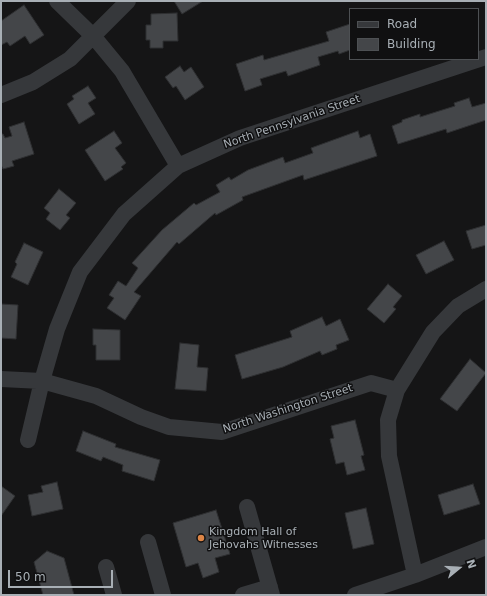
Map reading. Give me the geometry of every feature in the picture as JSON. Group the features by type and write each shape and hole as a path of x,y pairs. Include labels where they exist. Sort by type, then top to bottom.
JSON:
{"street":[{"path":"57,1 94,36 122,71 178,166"},
{"path":"1,95 33,82 55,70 70,59 128,1"},
{"name":"North Pennsylvania Street","path":"28,440 42,381 58,329 80,272 124,214 178,166 240,138 477,60"},
{"path":"415,575 389,456 388,420 396,390 433,332 458,306 486,289"},
{"name":"North Washington Street","path":"1,379 42,381 96,396 141,417 169,427 222,432 371,383 396,390"},
{"path":"243,595 271,591 247,507"},
{"path":"148,542 163,595"},
{"path":"354,595 415,575 486,547"},
{"path":"106,567 114,595"}],"building":[{"path":"174,1 203,1 182,14"},
{"path":"24,5 44,35 30,44 25,36 10,46 7,42 1,45 1,21"},
{"path":"177,13 178,41 163,41 163,48 150,48 150,40 146,40 146,25 151,25 151,14"},
{"path":"349,24 349,50 339,54 338,51 318,57 320,65 288,76 286,71 260,79 262,85 245,91 236,64 263,55 264,60 329,41 326,32"},
{"path":"180,66 184,72 191,67 204,87 185,100 176,86 173,88 165,77"},
{"path":"88,86 96,98 88,103 95,114 79,124 67,104 74,99 72,96"},
{"path":"469,98 472,107 486,103 486,120 447,133 446,129 398,144 392,126 402,122 402,120 420,114 420,117 455,106 454,103"},
{"path":"24,122 34,154 12,161 14,166 3,169 1,165 1,134 3,134 5,138 12,136 9,127"},
{"path":"114,131 122,143 115,148 126,163 121,167 123,169 105,181 85,150"},
{"path":"358,131 360,138 370,134 377,156 304,180 303,175 242,197 243,200 216,215 215,213 179,244 177,242 134,292 141,296 125,320 107,308 114,298 109,295 118,281 126,286 138,268 132,263 162,230 194,203 196,205 220,192 216,185 229,177 231,180 248,170 283,157 285,163 313,153 311,148"},
{"path":"59,189 76,203 66,215 70,218 60,230 46,219 50,213 44,208"},
{"path":"486,225 486,245 472,249 466,231"},
{"path":"444,241 454,260 426,274 416,255"},
{"path":"24,243 43,252 28,285 11,277 17,264 15,262"},
{"path":"388,284 402,296 393,307 396,309 384,323 367,309"},
{"path":"1,304 18,305 16,339 1,338"},
{"path":"322,317 326,326 340,319 349,340 336,345 337,349 322,355 320,351 283,367 242,379 235,355 292,337 290,331"},
{"path":"93,329 120,330 120,360 96,360 96,345 93,345"},
{"path":"180,343 199,345 197,367 208,368 206,391 175,389"},
{"path":"470,359 486,373 457,411 440,399"},
{"path":"355,420 364,455 361,456 365,470 347,475 344,462 336,464 330,439 334,438 331,426"},
{"path":"83,431 116,444 115,447 160,460 154,481 122,471 123,465 103,457 101,461 76,451"},
{"path":"57,482 63,509 32,516 28,495 43,492 41,486"},
{"path":"473,484 480,504 444,515 438,495"},
{"path":"1,486 15,496 1,516"},
{"path":"366,508 374,544 353,549 345,513"},
{"name":"Kingdom Hall of Jehovahs Witnesses","path":"216,510 230,554 215,558 219,572 203,578 198,563 186,567 173,523"},
{"path":"47,551 64,558 74,595 43,595 34,562"}],"place":[{"name":"Kingdom Hall of Jehovahs Witnesses","path":"201,538"}]}
